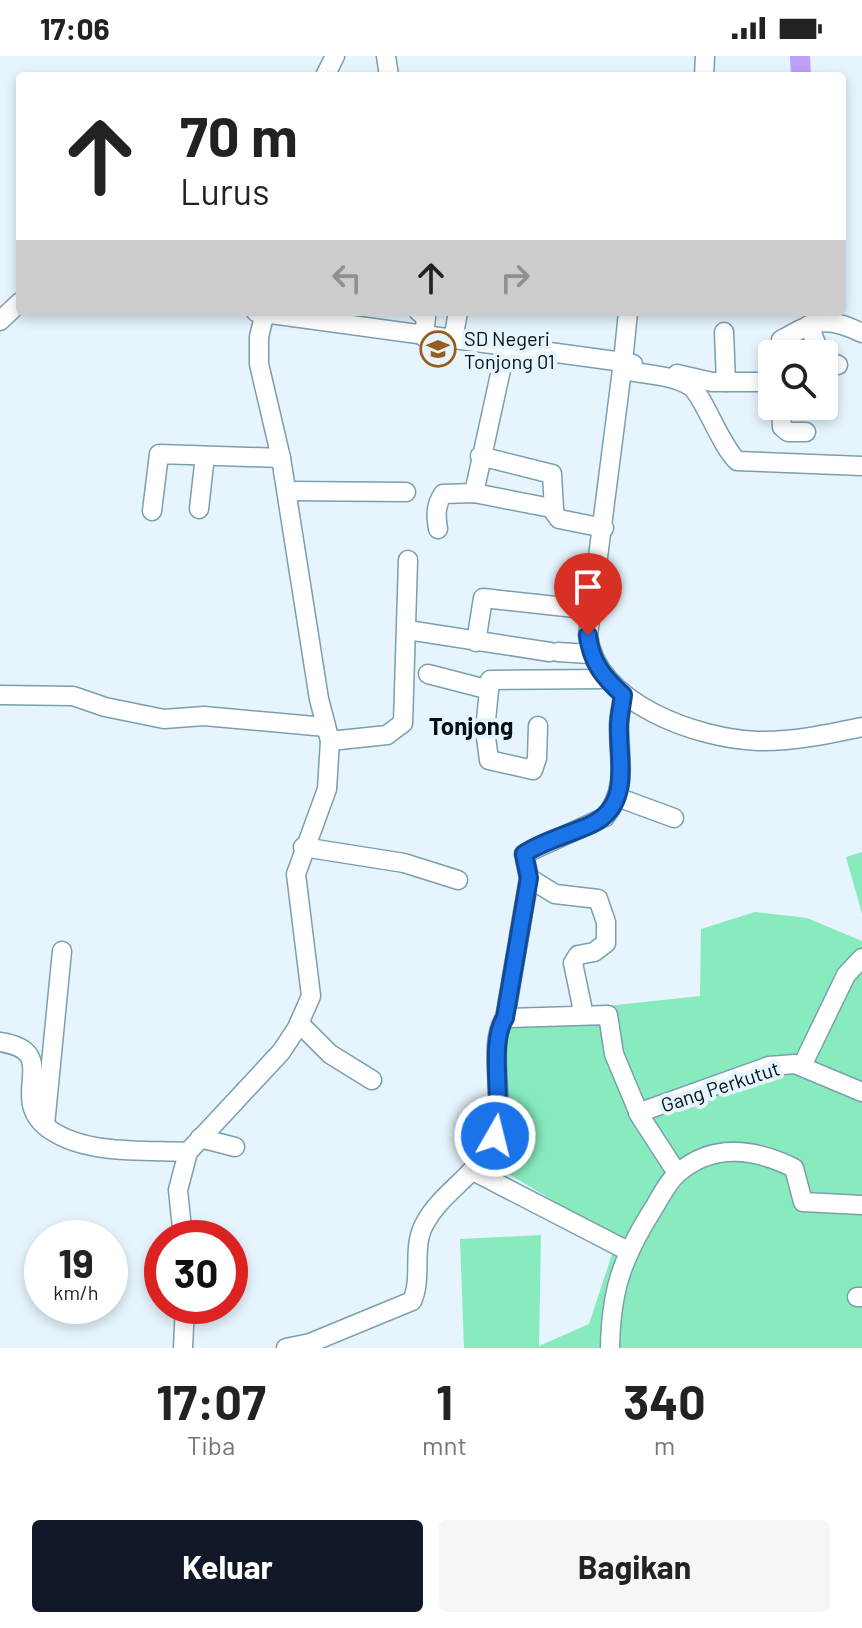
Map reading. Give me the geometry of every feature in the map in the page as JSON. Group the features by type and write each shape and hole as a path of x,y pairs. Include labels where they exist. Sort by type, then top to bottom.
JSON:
{"street":[{"path":"0,321 16,306"},
{"path":"181,1220 178,1190 194,1145 255,1083 299,1023 311,996 296,885 303,847 327,789 328,734 319,699 281,458 259,364 262,316"},
{"path":"282,316 726,382 758,382"},
{"path":"424,337 425,316"},
{"path":"453,340 457,316"},
{"path":"587,609 604,528 628,316"},
{"path":"781,340 812,323 837,321 862,333"},
{"path":"812,323 816,340"},
{"path":"724,332 726,382"},
{"path":"474,493 506,347"},
{"path":"622,366 689,385 698,395 724,448 737,461 857,469"},
{"path":"782,420 782,427 788,432 806,432"},
{"path":"152,511 159,454 281,458"},
{"path":"199,509 205,456"},
{"path":"480,456 552,474 554,509 559,519 604,528"},
{"path":"287,491 406,492"},
{"path":"438,529 436,515 443,494 474,493 554,509"},
{"path":"589,548 587,609 590,654 606,679 623,695 671,721 729,738 760,741 862,727"},
{"path":"0,695 73,696 105,707 164,719 204,716 328,734 387,735 403,723 408,560"},
{"path":"476,642 483,598 587,609"},
{"path":"414,631 476,642 590,654"},
{"path":"428,674 486,689"},
{"path":"538,726 537,758 533,770 489,760 485,730 486,689 490,680 500,677 606,679"},
{"path":"286,1348 310,1343 412,1301 423,1226 475,1172 496,1130 500,1102 499,1035 505,1018 529,878 524,854 605,817 617,797 623,769 619,726 623,695"},
{"path":"617,797 674,818"},
{"path":"303,847 404,863 458,880"},
{"path":"529,878 555,894 598,899 603,907 606,943 594,952 578,955 573,963 582,1006 580,1013"},
{"path":"45,1125 62,951"},
{"name":"Gang Perkutut","path":"802,1066 846,975 862,958"},
{"path":"505,1018 580,1013 608,1015 614,1054 638,1113 677,1173"},
{"path":"299,1023 330,1054 372,1080"},
{"path":"0,1042 22,1045 29,1051 32,1059 31,1100 45,1125 60,1135 97,1145 235,1147"},
{"name":"Gang Perkutut","path":"638,1113 769,1066 802,1066 862,1092"},
{"path":"610,1348 616,1284 628,1251 677,1173 700,1159 729,1152 763,1153 794,1168 803,1202 862,1205"},
{"path":"475,1172 628,1251"},
{"path":"183,1348 184,1324"}],"green space":[{"path":"862,852 862,914 846,857"},
{"path":"755,912 807,918 862,941 862,1348 464,1348 460,1239 541,1235 539,1346 589,1324 617,1239 487,1161 506,1017 700,996 701,929"}],"waterway":[{"path":"800,56 801,72"}],"place":[{"name":"SD Negeri Tonjong 01","path":"438,349"}],"district":[{"name":"Tonjong","path":"471,725"}],"route":[{"path":"495,1136 500,1102 499,1035 505,1018 529,878 524,854 565,838 605,817 616,802 623,769 619,726 623,695 596,666 590,654 588,635"}]}
